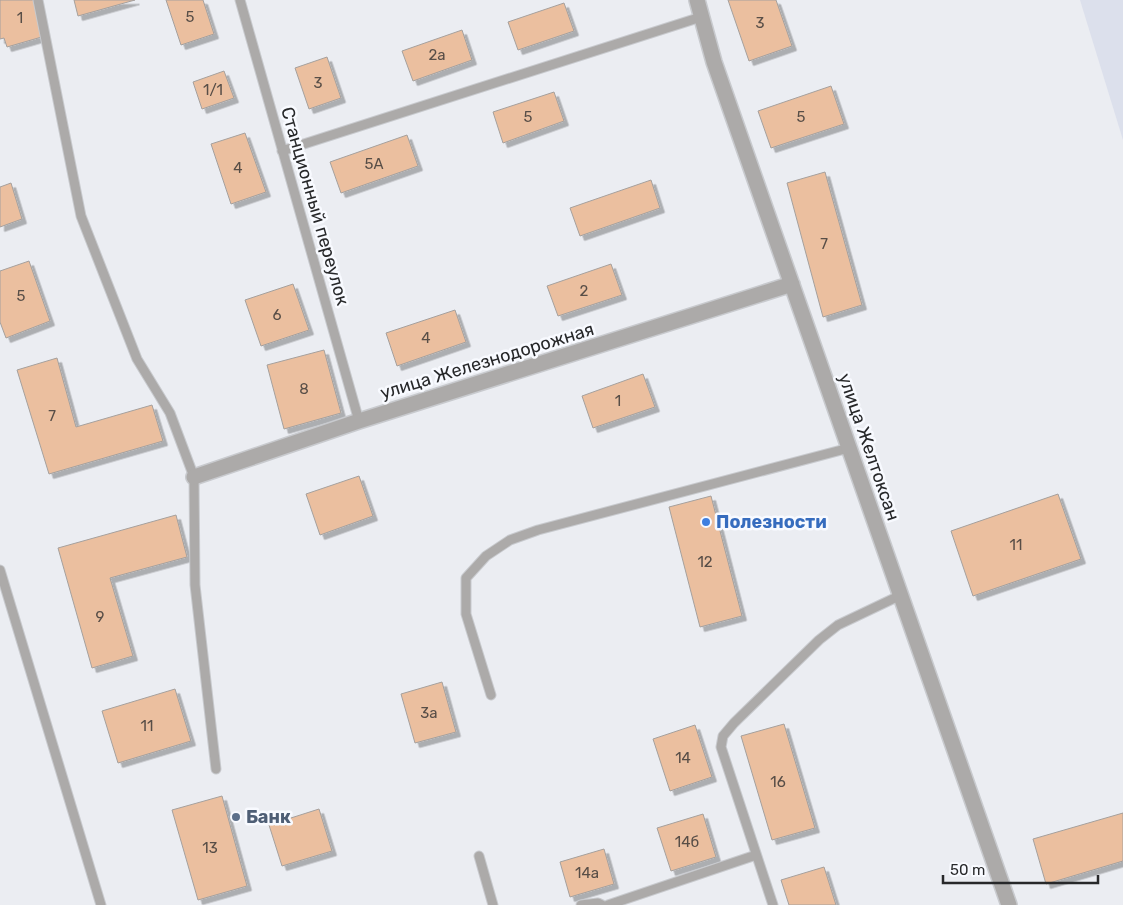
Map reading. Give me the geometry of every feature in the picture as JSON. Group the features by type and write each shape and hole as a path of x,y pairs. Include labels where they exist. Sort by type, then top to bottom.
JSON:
{"street":[{"name":"улица Желтоксан","path":"697,0 714,62 1009,905"},
{"name":"улица Железнодорожная","path":"194,477 359,421 792,284"}],"lane":[{"path":"38,0 81,216 137,359 170,412 194,477 195,585 216,769"},
{"name":"Станционный переулок","path":"240,0 359,421"},
{"path":"282,151 701,17"},
{"path":"491,695 466,614 466,578 486,556 510,540 538,530 849,448"},
{"path":"0,570 101,905"},
{"path":"773,905 721,748 723,736 819,640 838,625 901,595"},
{"path":"608,905 756,855"},
{"path":"480,856 493,905"},
{"path":"581,905 598,903 602,905"}],"shaded area":[{"path":"1080,0 1123,0 1123,140"}],"building":[{"path":"0,0 34,0 45,36 7,47 4,38 0,39"},
{"path":"74,0 135,0 78,16"},
{"path":"166,0 203,0 214,34 181,45"},
{"path":"728,0 776,0 792,46 749,61"},
{"path":"564,3 574,31 518,50 508,22"},
{"path":"462,30 472,60 413,81 402,51"},
{"path":"327,57 341,98 309,109 295,68"},
{"path":"224,71 234,98 202,109 193,82"},
{"path":"831,86 844,124 771,148 758,111"},
{"path":"554,92 564,121 503,143 493,112"},
{"path":"245,133 266,192 231,204 211,144"},
{"path":"407,135 418,166 341,193 330,162"},
{"path":"825,172 862,305 823,317 787,183"},
{"path":"651,180 660,208 580,236 570,208"},
{"path":"11,183 22,219 0,227 0,187"},
{"path":"29,261 50,321 6,338 0,322 0,271"},
{"path":"611,264 622,295 558,316 547,286"},
{"path":"293,284 309,330 261,346 245,300"},
{"path":"455,310 466,342 397,366 386,333"},
{"path":"324,350 341,413 284,429 267,365"},
{"path":"57,358 76,427 152,405 163,441 49,474 17,370"},
{"path":"643,374 655,407 593,428 582,396"},
{"path":"359,476 373,516 320,535 306,494"},
{"path":"1058,494 1081,559 973,596 951,531"},
{"path":"711,496 742,616 700,627 669,507"},
{"path":"176,515 187,557 110,578 133,656 92,668 58,548"},
{"path":"442,682 456,732 415,743 401,694"},
{"path":"175,689 191,741 118,763 102,711"},
{"path":"784,724 815,828 772,840 741,736"},
{"path":"695,725 712,777 670,791 653,739"},
{"path":"222,796 247,886 198,900 172,810"},
{"path":"319,809 332,851 282,866 269,825"},
{"path":"1123,813 1123,861 1046,884 1033,839"},
{"path":"703,814 716,857 671,871 657,828"},
{"path":"604,849 614,884 570,897 560,862"},
{"path":"824,867 836,905 789,905 781,880"}],"place":[{"name":"Полезности","path":"706,522"},
{"name":"Банк","path":"236,817"}]}
